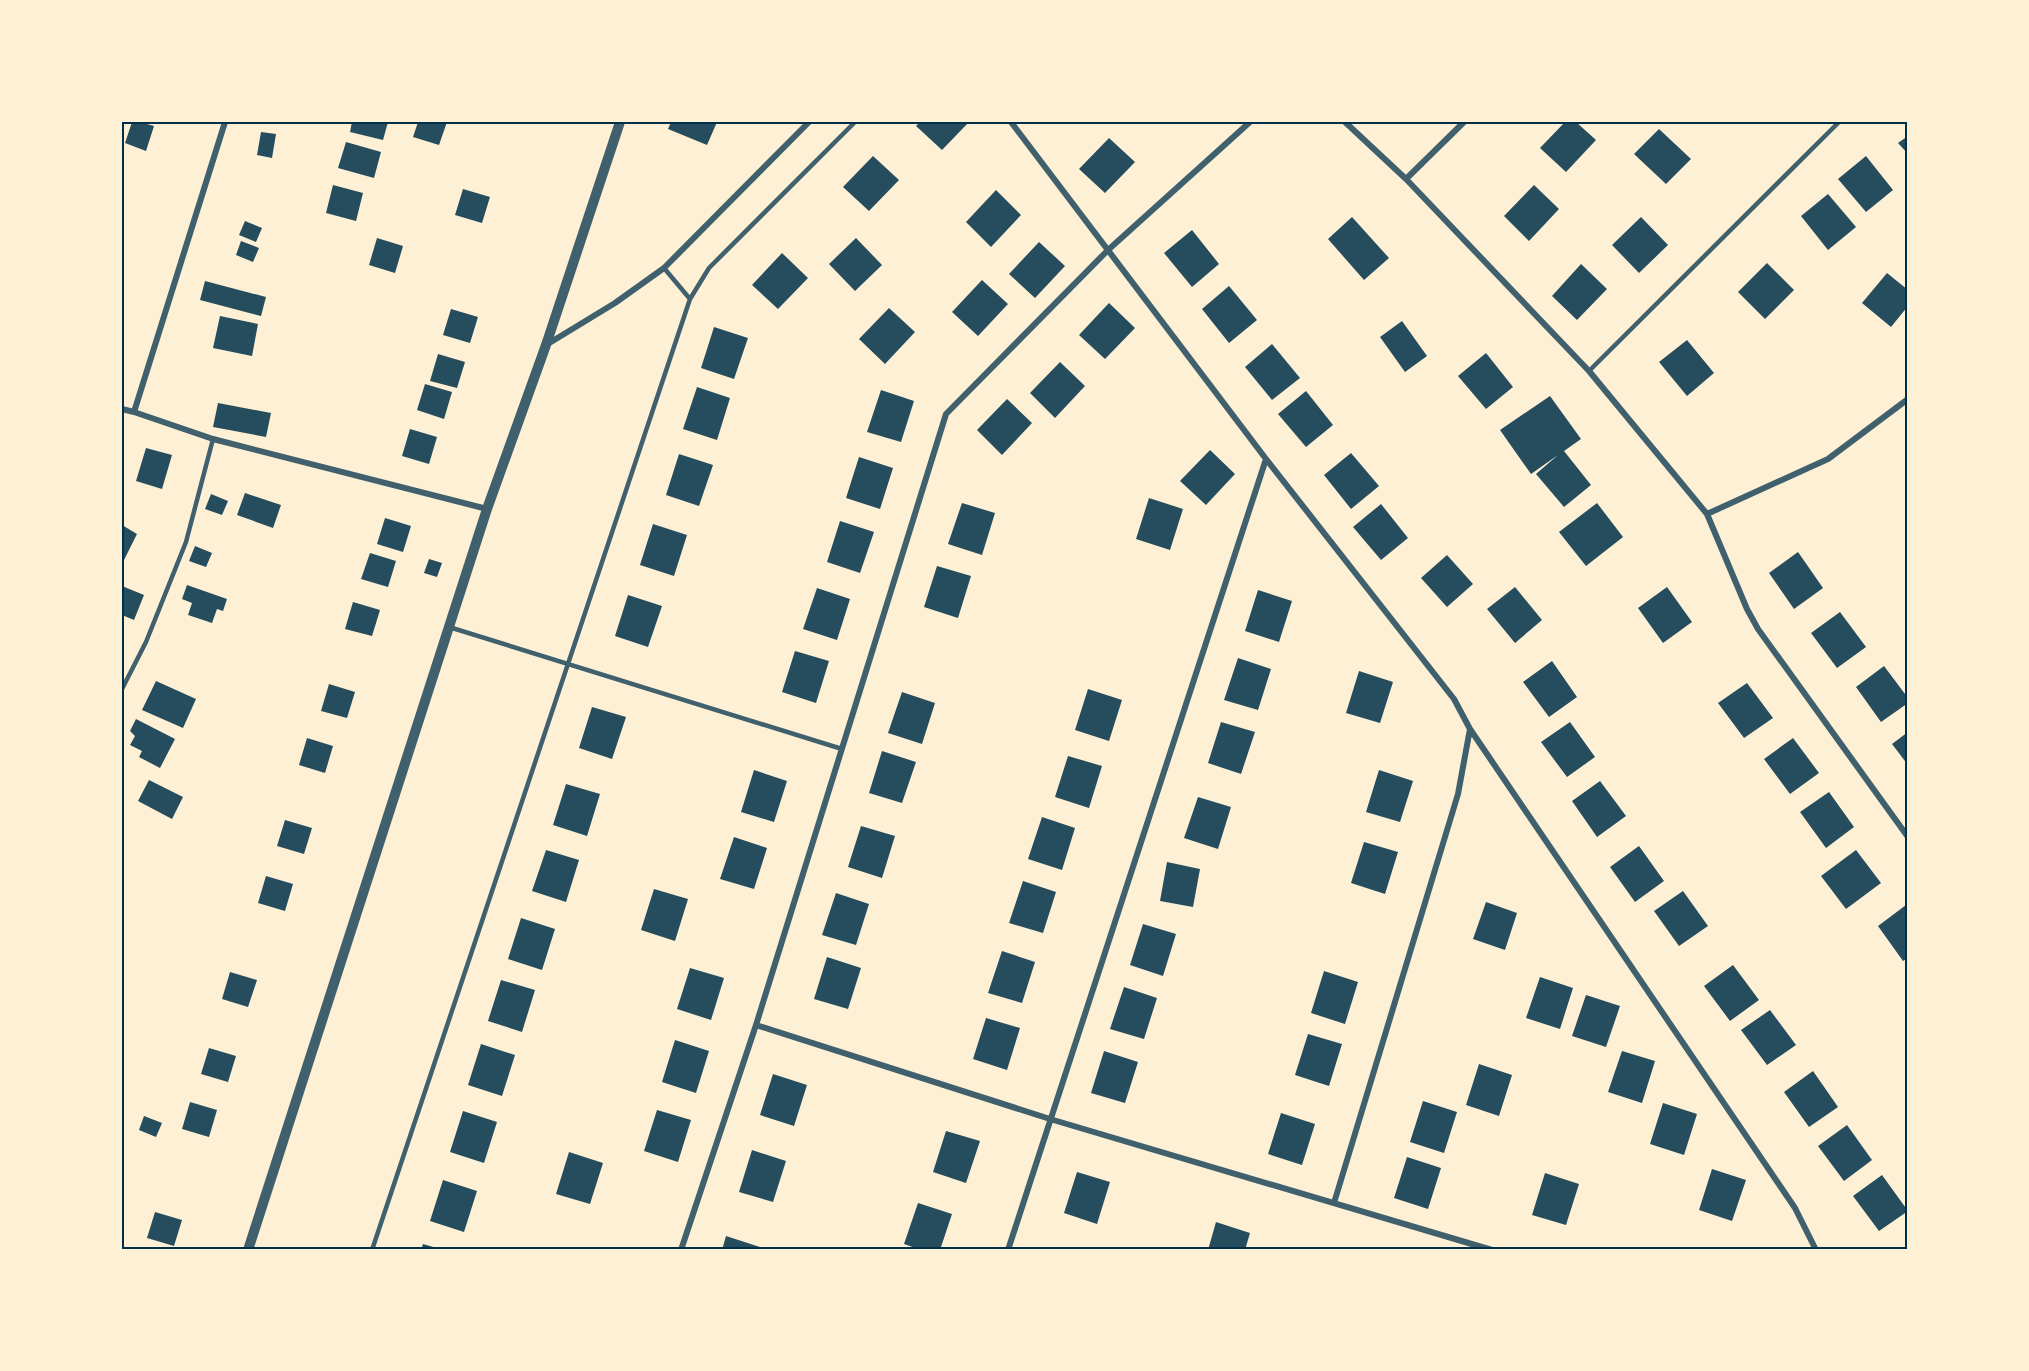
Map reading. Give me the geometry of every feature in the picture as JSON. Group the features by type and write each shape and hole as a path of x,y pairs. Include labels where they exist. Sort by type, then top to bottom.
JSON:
{"street":[{"path":"134,412 225,122"},
{"path":"248,1250 449,627 620,122"},
{"path":"546,345 615,303 664,268 809,122"},
{"path":"1011,122 1266,459 1454,699 1470,729 1795,1208 1816,1250"},
{"path":"681,1250 756,1025 946,414 1108,250 1250,122"},
{"path":"1344,122 1406,179 1589,371 1707,514 1758,629 1908,837"},
{"path":"1406,179 1464,122"},
{"path":"1707,514 1828,459 1908,399"},
{"path":"122,409 213,438 488,509"},
{"path":"1008,1250 1266,459"},
{"path":"1334,1203 1458,794 1470,729"},
{"path":"756,1025 1050,1119 1492,1250"}],"lane":[{"path":"372,1250 690,299 709,268 855,122"},
{"path":"1589,371 1839,122"},
{"path":"664,268 690,299"},
{"path":"122,689 146,642 186,542 213,438"},
{"path":"449,627 842,749"}],"building":[{"path":"132,122 154,126 146,151 125,143"},
{"path":"352,122 388,122 383,140 350,132"},
{"path":"418,122 447,122 439,145 413,137"},
{"path":"671,122 717,122 707,145 668,129"},
{"path":"920,122 969,122 942,150 916,126"},
{"path":"1565,122 1576,122 1596,140 1566,172 1540,148"},
{"path":"1659,129 1691,159 1666,184 1634,154"},
{"path":"261,132 276,134 272,158 257,155"},
{"path":"1908,136 1908,154 1898,143"},
{"path":"1109,138 1135,162 1105,193 1079,169"},
{"path":"346,142 381,152 374,178 338,168"},
{"path":"873,156 899,180 869,211 843,187"},
{"path":"1866,156 1893,190 1866,212 1838,179"},
{"path":"333,185 363,193 356,221 326,213"},
{"path":"1534,185 1559,209 1529,241 1504,216"},
{"path":"463,189 490,197 482,223 455,215"},
{"path":"996,190 1021,215 991,247 966,222"},
{"path":"1828,194 1856,227 1828,250 1801,216"},
{"path":"1352,217 1389,258 1364,280 1328,239"},
{"path":"1641,217 1668,245 1639,273 1612,245"},
{"path":"245,221 262,228 256,242 239,235"},
{"path":"1192,230 1219,264 1192,287 1164,253"},
{"path":"377,238 403,246 395,273 369,265"},
{"path":"856,238 882,265 855,291 829,264"},
{"path":"241,241 259,248 253,262 236,255"},
{"path":"1039,242 1065,266 1035,298 1009,274"},
{"path":"782,253 808,278 778,309 752,285"},
{"path":"1767,263 1794,290 1765,319 1738,292"},
{"path":"1581,264 1607,289 1577,320 1552,296"},
{"path":"1887,273 1908,290 1908,306 1891,327 1862,303"},
{"path":"982,280 1008,304 978,336 952,312"},
{"path":"205,281 266,297 261,316 200,300"},
{"path":"1229,286 1257,320 1229,343 1202,309"},
{"path":"1109,303 1135,328 1105,359 1079,335"},
{"path":"889,308 915,332 885,364 859,339"},
{"path":"451,309 478,317 470,343 443,335"},
{"path":"220,316 258,324 252,356 213,348"},
{"path":"1402,321 1427,356 1405,372 1380,337"},
{"path":"714,327 748,338 734,379 701,368"},
{"path":"1687,340 1714,373 1687,396 1659,362"},
{"path":"1272,344 1300,378 1272,400 1245,367"},
{"path":"1486,353 1513,387 1486,409 1458,376"},
{"path":"438,354 465,362 457,388 430,381"},
{"path":"1060,362 1085,386 1055,418 1030,393"},
{"path":"425,384 452,392 444,419 417,410"},
{"path":"697,387 730,398 717,440 683,429"},
{"path":"881,390 914,401 901,442 867,432"},
{"path":"1306,391 1333,425 1306,447 1278,414"},
{"path":"1550,396 1581,439 1564,451 1591,485 1564,507 1536,474 1558,455 1531,474 1500,430"},
{"path":"1007,399 1032,423 1002,455 977,430"},
{"path":"218,403 271,413 266,437 213,427"},
{"path":"410,429 437,437 429,464 402,456"},
{"path":"146,448 172,455 162,489 136,481"},
{"path":"1210,450 1235,474 1206,505 1180,481"},
{"path":"1351,453 1379,486 1351,509 1324,475"},
{"path":"679,454 713,465 699,506 666,495"},
{"path":"859,457 893,468 880,509 846,498"},
{"path":"245,493 281,505 273,528 237,515"},
{"path":"211,494 228,501 222,515 205,509"},
{"path":"1149,498 1183,509 1170,550 1136,539"},
{"path":"962,503 995,513 982,555 948,544"},
{"path":"1597,503 1623,537 1586,566 1559,532"},
{"path":"1381,504 1408,538 1381,560 1353,527"},
{"path":"385,518 411,526 403,552 377,544"},
{"path":"840,521 874,532 860,573 827,562"},
{"path":"653,524 687,535 674,576 640,565"},
{"path":"122,525 137,534 122,564"},
{"path":"195,546 212,553 206,567 189,561"},
{"path":"1798,552 1823,588 1794,609 1769,573"},
{"path":"370,553 396,561 388,587 361,579"},
{"path":"1447,555 1473,584 1447,607 1421,578"},
{"path":"429,559 442,563 437,577 424,573"},
{"path":"937,566 971,576 958,618 924,607"},
{"path":"187,585 227,599 223,611 217,609 212,623 188,615 192,603 182,599"},
{"path":"122,586 144,595 134,620 122,615"},
{"path":"1515,587 1542,620 1515,643 1487,609"},
{"path":"1667,587 1692,622 1663,643 1638,608"},
{"path":"817,588 850,599 837,640 803,629"},
{"path":"1258,590 1292,601 1279,642 1245,631"},
{"path":"628,595 662,606 648,647 615,636"},
{"path":"353,602 380,610 372,636 345,629"},
{"path":"1840,612 1866,647 1837,668 1811,633"},
{"path":"795,651 829,661 816,703 782,692"},
{"path":"1238,658 1271,669 1258,710 1224,700"},
{"path":"1552,661 1577,697 1549,717 1523,682"},
{"path":"1884,666 1908,698 1908,703 1881,722 1856,687"},
{"path":"1359,671 1393,682 1380,723 1346,713"},
{"path":"156,681 196,699 183,728 142,710"},
{"path":"1747,683 1773,718 1744,738 1718,703"},
{"path":"329,684 355,692 347,718 321,711"},
{"path":"1088,689 1122,700 1109,741 1075,730"},
{"path":"902,692 935,703 922,744 888,733"},
{"path":"592,707 626,717 612,759 579,748"},
{"path":"136,719 175,739 160,768 139,757 142,751 130,745 135,736 130,731"},
{"path":"1221,722 1255,732 1241,774 1208,763"},
{"path":"1570,722 1595,757 1567,777 1541,742"},
{"path":"1908,732 1908,765 1892,744"},
{"path":"307,738 333,746 325,773 299,765"},
{"path":"1793,738 1819,773 1790,794 1764,759"},
{"path":"882,751 916,762 902,803 869,793"},
{"path":"1068,756 1102,766 1089,808 1055,797"},
{"path":"754,770 787,781 774,822 741,812"},
{"path":"1379,770 1413,781 1400,822 1366,812"},
{"path":"149,780 183,797 172,819 138,801"},
{"path":"1600,781 1626,816 1597,837 1572,801"},
{"path":"566,784 600,794 587,836 553,825"},
{"path":"1829,792 1854,827 1826,848 1800,812"},
{"path":"1198,797 1231,807 1218,849 1184,838"},
{"path":"1042,817 1075,828 1062,870 1028,859"},
{"path":"285,820 312,828 304,854 277,846"},
{"path":"861,826 895,836 882,878 848,867"},
{"path":"734,837 767,848 754,889 720,879"},
{"path":"1364,842 1398,852 1385,894 1351,883"},
{"path":"1639,846 1664,881 1635,902 1610,867"},
{"path":"546,850 579,860 566,902 532,891"},
{"path":"1856,850 1881,883 1846,909 1821,876"},
{"path":"1167,862 1200,869 1193,907 1160,901"},
{"path":"266,876 293,884 285,911 258,903"},
{"path":"1023,881 1056,892 1043,933 1009,923"},
{"path":"654,889 688,899 675,941 641,930"},
{"path":"1683,891 1708,926 1679,946 1654,911"},
{"path":"836,893 869,904 856,945 822,935"},
{"path":"1486,902 1517,913 1505,950 1473,939"},
{"path":"1906,905 1908,958 1903,961 1878,926"},
{"path":"521,918 555,929 542,970 508,959"},
{"path":"1143,924 1176,934 1163,976 1130,965"},
{"path":"1002,951 1035,962 1022,1003 988,993"},
{"path":"827,957 861,968 848,1009 814,999"},
{"path":"1733,965 1759,1000 1730,1021 1704,986"},
{"path":"690,968 724,978 711,1020 677,1009"},
{"path":"1324,971 1358,982 1345,1024 1311,1013"},
{"path":"230,972 257,980 248,1007 222,999"},
{"path":"1540,977 1573,988 1560,1029 1526,1018"},
{"path":"501,980 535,990 522,1032 488,1021"},
{"path":"1124,987 1157,998 1144,1039 1110,1029"},
{"path":"1586,995 1620,1006 1606,1047 1572,1036"},
{"path":"1770,1010 1796,1045 1767,1065 1741,1030"},
{"path":"986,1018 1020,1028 1007,1070 973,1059"},
{"path":"1308,1034 1342,1044 1329,1086 1295,1075"},
{"path":"675,1040 709,1051 696,1093 662,1082"},
{"path":"481,1044 515,1055 502,1096 468,1085"},
{"path":"209,1048 236,1056 228,1082 201,1074"},
{"path":"1104,1051 1138,1062 1125,1103 1091,1093"},
{"path":"1622,1051 1655,1061 1642,1103 1608,1092"},
{"path":"1479,1064 1512,1075 1499,1116 1466,1105"},
{"path":"1813,1071 1838,1107 1809,1127 1784,1092"},
{"path":"773,1074 807,1085 794,1126 760,1115"},
{"path":"1423,1101 1457,1112 1444,1153 1410,1142"},
{"path":"190,1102 217,1110 209,1137 182,1129"},
{"path":"1663,1103 1697,1114 1684,1155 1650,1144"},
{"path":"657,1110 691,1120 678,1162 644,1151"},
{"path":"463,1111 497,1122 484,1163 450,1152"},
{"path":"1281,1113 1315,1124 1302,1165 1268,1154"},
{"path":"144,1116 162,1123 156,1137 139,1130"},
{"path":"1847,1125 1872,1160 1844,1181 1818,1146"},
{"path":"946,1131 980,1141 966,1183 933,1172"},
{"path":"752,1150 786,1161 773,1202 739,1192"},
{"path":"569,1152 603,1163 590,1204 556,1194"},
{"path":"1407,1157 1441,1168 1428,1209 1394,1198"},
{"path":"1712,1169 1746,1180 1732,1221 1699,1210"},
{"path":"1077,1172 1110,1182 1097,1224 1064,1213"},
{"path":"1545,1173 1579,1184 1566,1225 1532,1215"},
{"path":"1882,1175 1908,1211 1879,1231 1853,1196"},
{"path":"443,1180 477,1191 464,1232 430,1221"},
{"path":"918,1203 952,1214 940,1250 921,1250 904,1244"},
{"path":"155,1212 182,1220 174,1246 147,1238"},
{"path":"1216,1222 1250,1233 1245,1250 1208,1250"},
{"path":"726,1236 760,1247 759,1250 722,1250"},
{"path":"423,1244 440,1249 440,1250 421,1250"}]}
